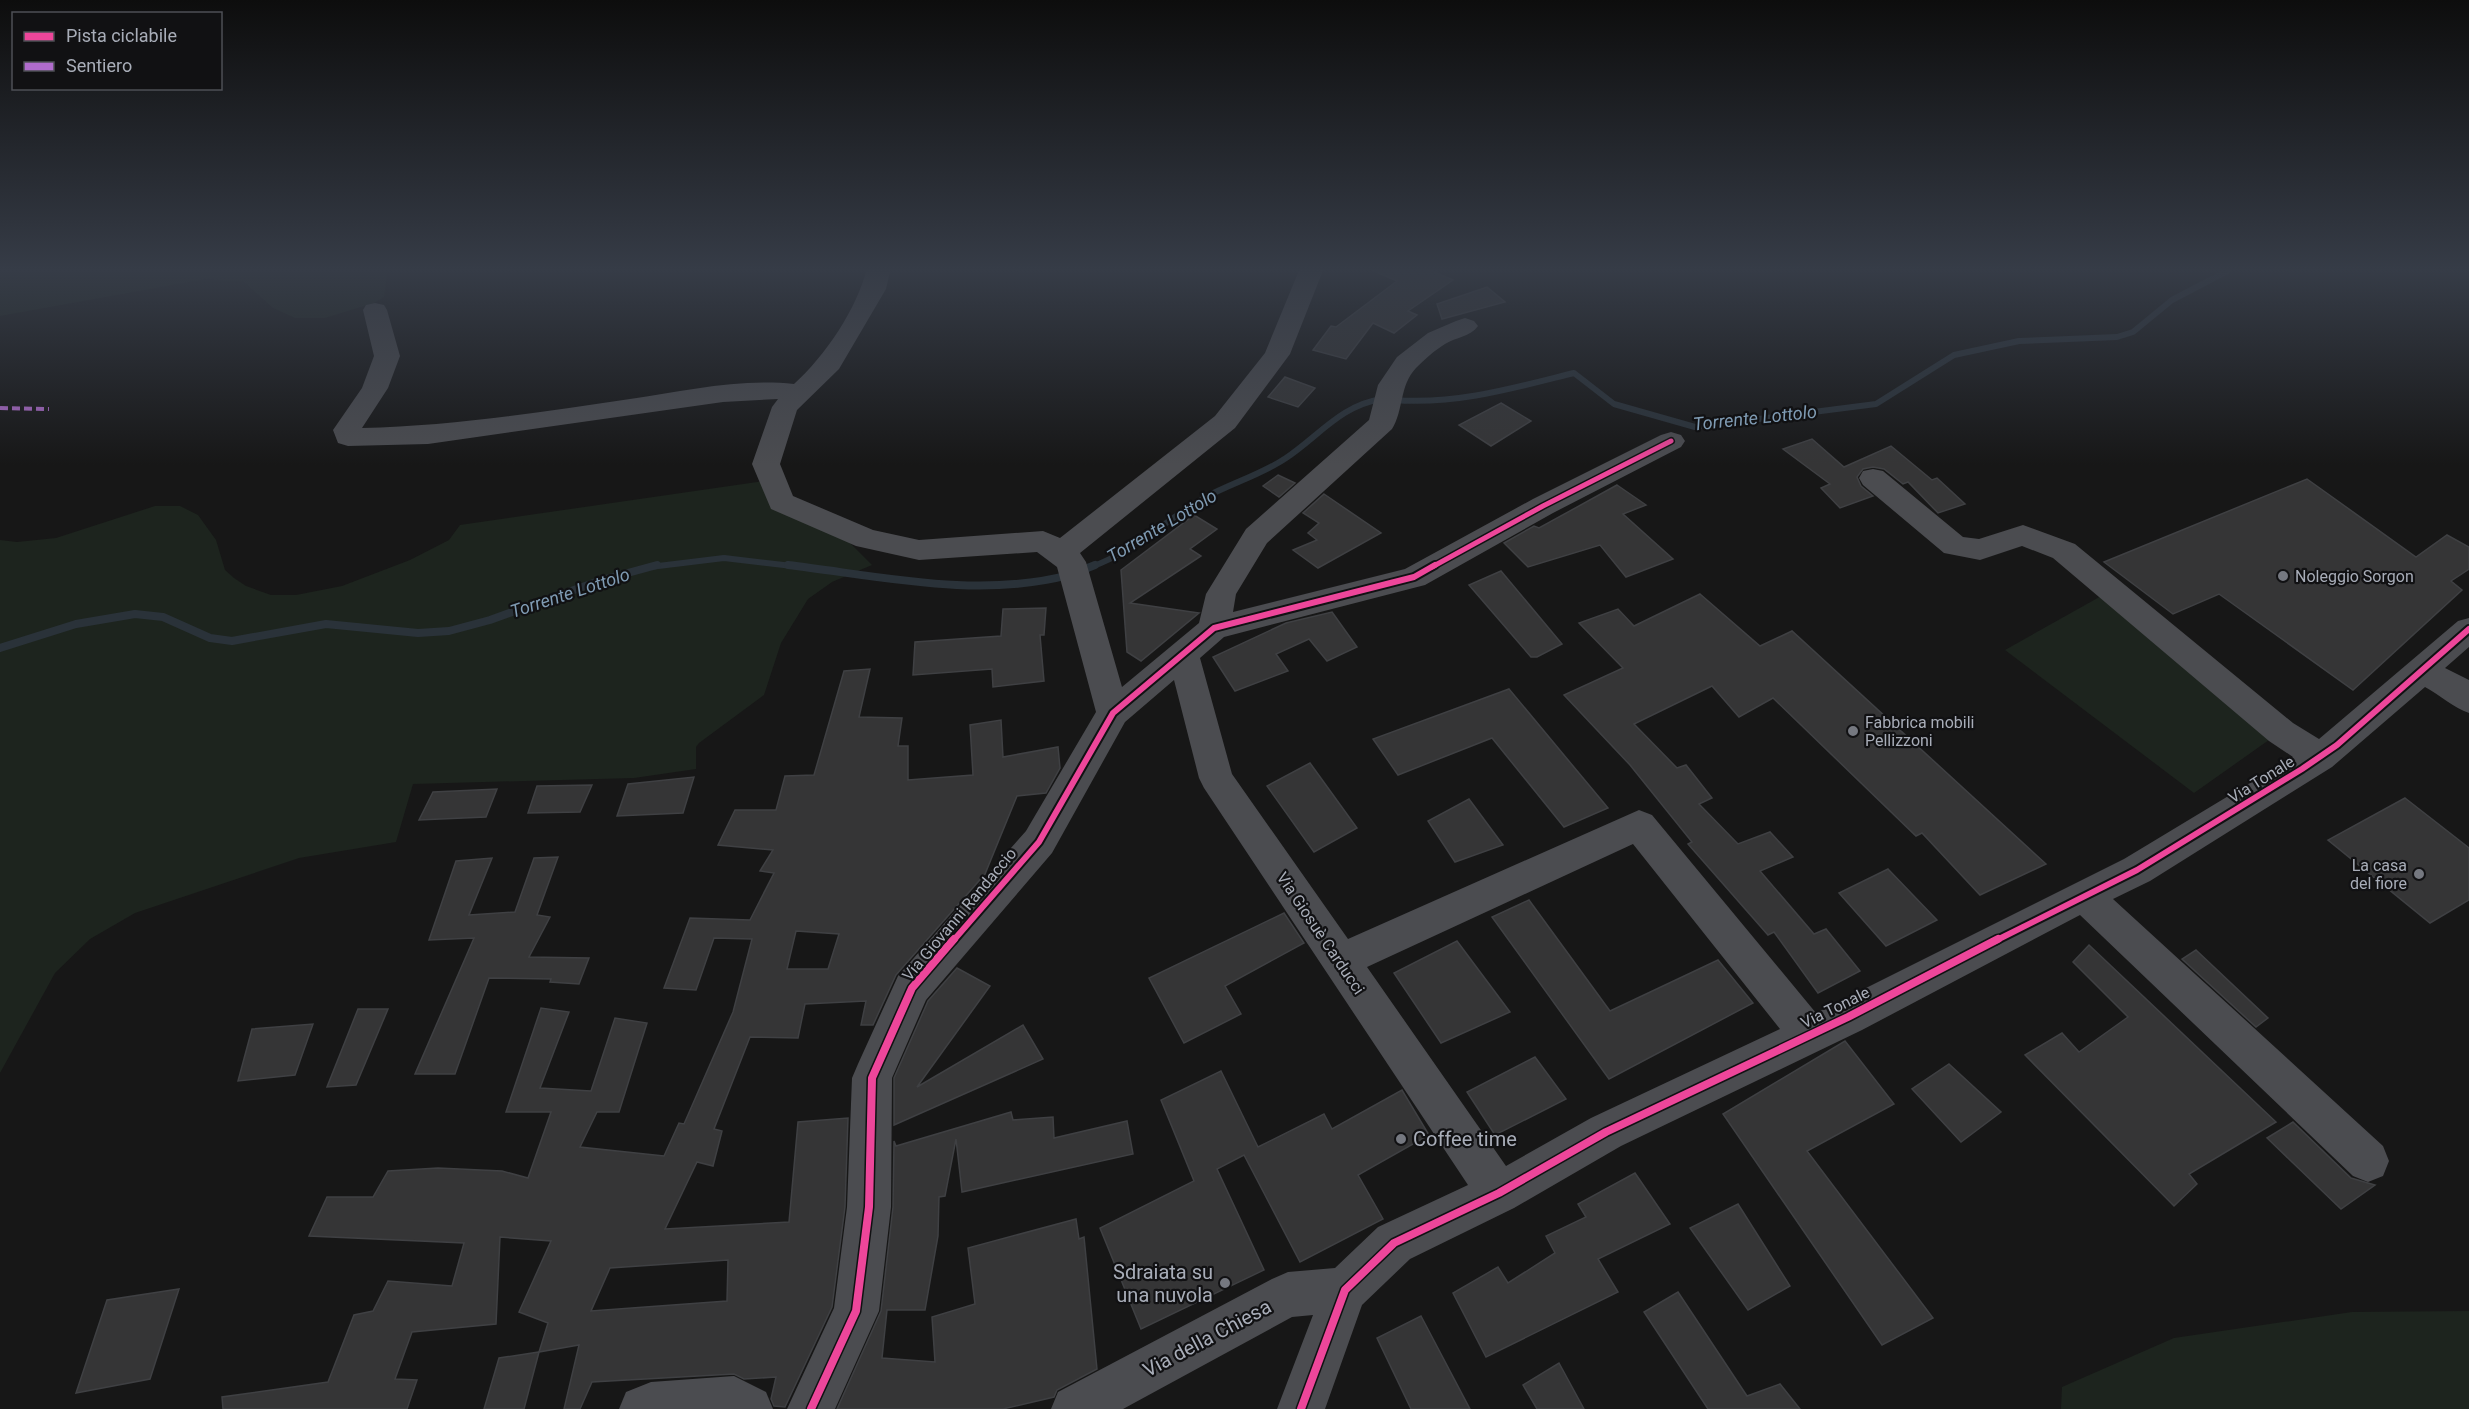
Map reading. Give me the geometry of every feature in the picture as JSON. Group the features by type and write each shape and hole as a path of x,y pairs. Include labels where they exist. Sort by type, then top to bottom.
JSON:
{"street":[{"path":"381,334 387,356 375,388 347,430 348,437 428,435 487,429 723,394 773,390 800,393"},
{"path":"847,334 825,369 785,407 765,464 781,502 866,539 919,550 1043,541 1069,566 1113,713"},
{"path":"1069,566 1225,422 1277,354 1285,334"},
{"path":"1447,334 1437,338 1406,363 1391,385 1382,423 1256,536 1221,594 1214,628 1414,577 1543,506 1671,441"},
{"path":"1873,478 1955,546 1980,550 2023,535 2064,551 2281,732 2328,751"},
{"name":"Via Giovanni Randaccio","path":"811,1409 856,1311 869,1207 872,1078 912,988 1039,842 1113,713 1214,628"},
{"name":"Via Tonale","path":"1345,1290 1394,1243 1498,1193 1606,1132 1809,1035 2137,870 2328,751 2469,629"},
{"name":"Via Giosuè Carducci","path":"1183,655 1216,778 1498,1193"},
{"path":"2423,671 2466,693"},
{"path":"1340,961 1639,825 1809,1035"},
{"path":"2084,895 2368,1161"},
{"path":"1301,1409 1345,1290"},
{"name":"Via della Chiesa","path":"1075,1409 1288,1295 1345,1290"},
{"path":"643,1409 651,1406 734,1400 749,1409"}],"shaded area":[{"path":"764,481 831,524 872,565 832,582 808,599 781,643 764,695 699,743 696,747 696,769 634,778 413,784 396,842 299,858 135,913 90,939 55,973 0,1073 0,540 17,542 56,538 155,506 180,506 198,515 216,540 225,570 234,578 246,586 271,595 296,595 342,586 410,560 449,540 460,525"},
{"path":"2103,595 2293,723 2194,793 2005,650"},
{"path":"2469,1311 2469,1409 2061,1409 2062,1387 2174,1338 2352,1312"}],"building":[{"path":"1325,334 1365,334 1346,359 1313,350"},
{"path":"1285,377 1315,388 1298,407 1268,397"},
{"path":"1501,403 1531,421 1491,446 1459,425"},
{"path":"1812,439 1844,467 1891,446 1932,480 1937,478 1965,504 1938,513 1908,482 1903,484 1884,469 1873,467 1863,469 1857,477 1861,486 1873,496 1840,508 1821,488 1830,484 1783,449"},
{"path":"1278,475 1295,483 1279,497 1263,486"},
{"name":"Noleggio Sorgon","path":"2307,479 2416,557 2447,535 2469,547 2469,569 2451,581 2462,590 2353,690 2219,594 2173,614 2104,562"},
{"path":"1617,485 1646,505 1623,514 1673,559 1626,577 1600,545 1528,567 1504,543 1534,526 1539,528"},
{"path":"1324,494 1381,533 1318,568 1293,550 1317,540 1308,533 1319,523 1303,513"},
{"path":"1194,515 1217,529 1190,549 1201,556 1130,603 1199,613 1141,661 1127,652 1121,570"},
{"path":"1501,571 1562,644 1537,657 1531,657 1469,585"},
{"path":"1700,594 1760,646 1792,631 2046,864 1980,895 1922,833 1916,836 1773,698 1739,717 1712,686 1634,724 1677,768 1686,765 1712,798 1699,804 1738,844 1770,832 1793,857 1760,871 1814,934 1826,929 1860,971 1818,993 1774,932 1768,935 1688,844 1692,842 1630,765 1564,695 1623,668 1579,623 1618,609 1634,626"},
{"path":"1046,608 1044,635 1040,635 1044,681 993,687 992,669 913,675 915,642 1001,636 1003,609"},
{"path":"1332,612 1357,647 1327,661 1309,639 1276,654 1288,671 1235,691 1213,657 1286,623"},
{"path":"870,669 859,717 902,718 898,746 908,746 908,780 973,775 970,725 1001,720 1003,757 1058,747 1060,768 1046,793 1017,796 985,874 896,975 873,1025 861,1025 866,1001 805,1004 798,1038 750,1037 714,1129 722,1131 713,1166 697,1162 665,1229 789,1222 798,1122 848,1118 845,1207 832,1307 785,1407 774,1406 771,1399 776,1377 744,1379 734,1374 592,1382 580,1409 564,1409 579,1345 539,1352 548,1323 519,1312 551,1241 500,1237 496,1324 412,1332 395,1379 417,1380 407,1409 223,1409 222,1397 328,1382 354,1315 373,1311 388,1281 452,1286 464,1243 309,1236 327,1197 373,1197 388,1171 438,1168 502,1171 528,1178 551,1112 506,1112 541,1008 569,1012 540,1088 591,1091 615,1018 647,1023 619,1112 597,1112 580,1147 664,1156 679,1123 684,1124 733,1012 752,939 714,938 696,990 664,988 690,918 750,920 774,873 760,871 773,850 718,845 735,810 776,810 785,776 814,775 844,671","holes":["796,931 839,934 828,969 787,969","728,1260 727,1301 591,1311 610,1268"]},
{"path":"1509,689 1608,808 1564,827 1492,738 1398,775 1373,739"},
{"path":"1310,763 1357,828 1314,852 1267,786"},
{"path":"694,777 683,813 617,816 628,784"},
{"path":"592,785 580,812 528,813 537,786"},
{"path":"497,789 486,817 419,820 433,792"},
{"name":"La casa del fiore","path":"2405,798 2469,848 2469,900 2430,923 2328,840"},
{"path":"1469,799 1503,845 1455,862 1428,821"},
{"path":"558,857 537,915 550,917 529,957 589,958 579,984 550,982 551,979 489,978 455,1074 415,1074 474,938 429,940 456,861 492,858 469,915 515,912 534,858"},
{"path":"1888,869 1937,920 1886,946 1839,893"},
{"path":"1529,900 1610,1011 1718,960 1753,1003 1609,1079 1492,917"},
{"path":"1284,913 1304,943 1225,986 1241,1014 1184,1043 1149,978"},
{"path":"1457,941 1510,1012 1441,1043 1394,973"},
{"path":"2089,945 2276,1122 2189,1174 2197,1184 2174,1206 2025,1055 2062,1033 2079,1052 2128,1017 2073,962"},
{"path":"2196,950 2268,1018 2256,1027 2182,959"},
{"path":"957,968 990,986 917,1087 1023,1025 1043,1059 894,1125 894,1078 928,1001"},
{"path":"358,1009 388,1009 356,1085 327,1087"},
{"path":"313,1024 295,1075 238,1081 252,1029"},
{"path":"1845,1041 1894,1104 1807,1151 1933,1318 1882,1345 1723,1114"},
{"path":"1535,1057 1566,1099 1495,1135 1467,1092"},
{"path":"1949,1064 2001,1112 1961,1142 1912,1089"},
{"path":"1221,1071 1258,1147 1324,1114 1332,1129 1402,1090 1429,1135 1358,1175 1383,1219 1300,1262 1244,1155 1217,1169 1264,1270 1141,1329 1100,1228 1194,1181 1161,1100"},
{"path":"1011,1112 1013,1120 1053,1117 1054,1138 1127,1121 1133,1154 962,1192 956,1139 945,1196 939,1197 938,1236 925,1310 887,1310 882,1358 935,1362 932,1317 975,1304 968,1248 1076,1219 1079,1239 1084,1237 1097,1369 1057,1390 1054,1397 1003,1409 837,1409 881,1311 893,1207 894,1141 896,1146"},
{"path":"2293,1122 2351,1178 2375,1185 2341,1209 2267,1138"},
{"path":"1635,1173 1670,1224 1598,1259 1618,1292 1486,1357 1453,1293 1498,1267 1508,1283 1555,1253 1546,1236 1586,1217 1578,1204"},
{"path":"1738,1204 1790,1286 1748,1310 1690,1228"},
{"path":"179,1289 150,1379 76,1393 107,1300"},
{"path":"1678,1292 1747,1396 1780,1384 1800,1409 1708,1409 1644,1312"},
{"path":"1421,1316 1470,1409 1411,1409 1377,1338"},
{"path":"539,1352 524,1409 484,1409 499,1358"},
{"path":"1559,1363 1584,1409 1537,1409 1523,1385"}],"waterway":[{"name":"Torrente Lottolo","path":"1394,400 1462,398 1574,373 1614,404 1695,427 1876,404 1954,355 2019,341 2117,337 2127,334"},
{"name":"Torrente Lottolo","path":"1091,567 1121,553 1204,498 1276,464 1331,422 1354,408 1382,399"},
{"name":"Torrente Lottolo","path":"650,567 724,558 801,567"},
{"name":"Torrente Lottolo","path":"0,648 76,624 135,614 163,617 210,638 232,641 326,624 418,633 449,631 490,620 602,580 657,565"},
{"name":"Torrente Lottolo","path":"788,565 893,579 964,585 1035,582 1069,575"},
{"name":"Torrente Lottolo","path":"1080,571 1095,565"}],"marked path":[{"path":"0,408 49,409"}],"cycle path":[{"path":"811,1409 856,1311 869,1207 872,1078 912,988 1039,842 1113,713 1214,628 1414,577 1543,506 1671,441"},
{"path":"1301,1409 1345,1290 1394,1243 1499,1193 1606,1132 1848,1017 2137,870 2302,769 2337,745 2469,629"}],"place":[{"name":"Noleggio Sorgon","path":"2283,576"},
{"name":"Fabbrica mobili Pellizzoni","path":"1853,731"},
{"name":"La casa del fiore","path":"2419,874"},
{"name":"Coffee time","path":"1401,1139"},
{"name":"Sdraiata su una nuvola","path":"1225,1283"}]}
